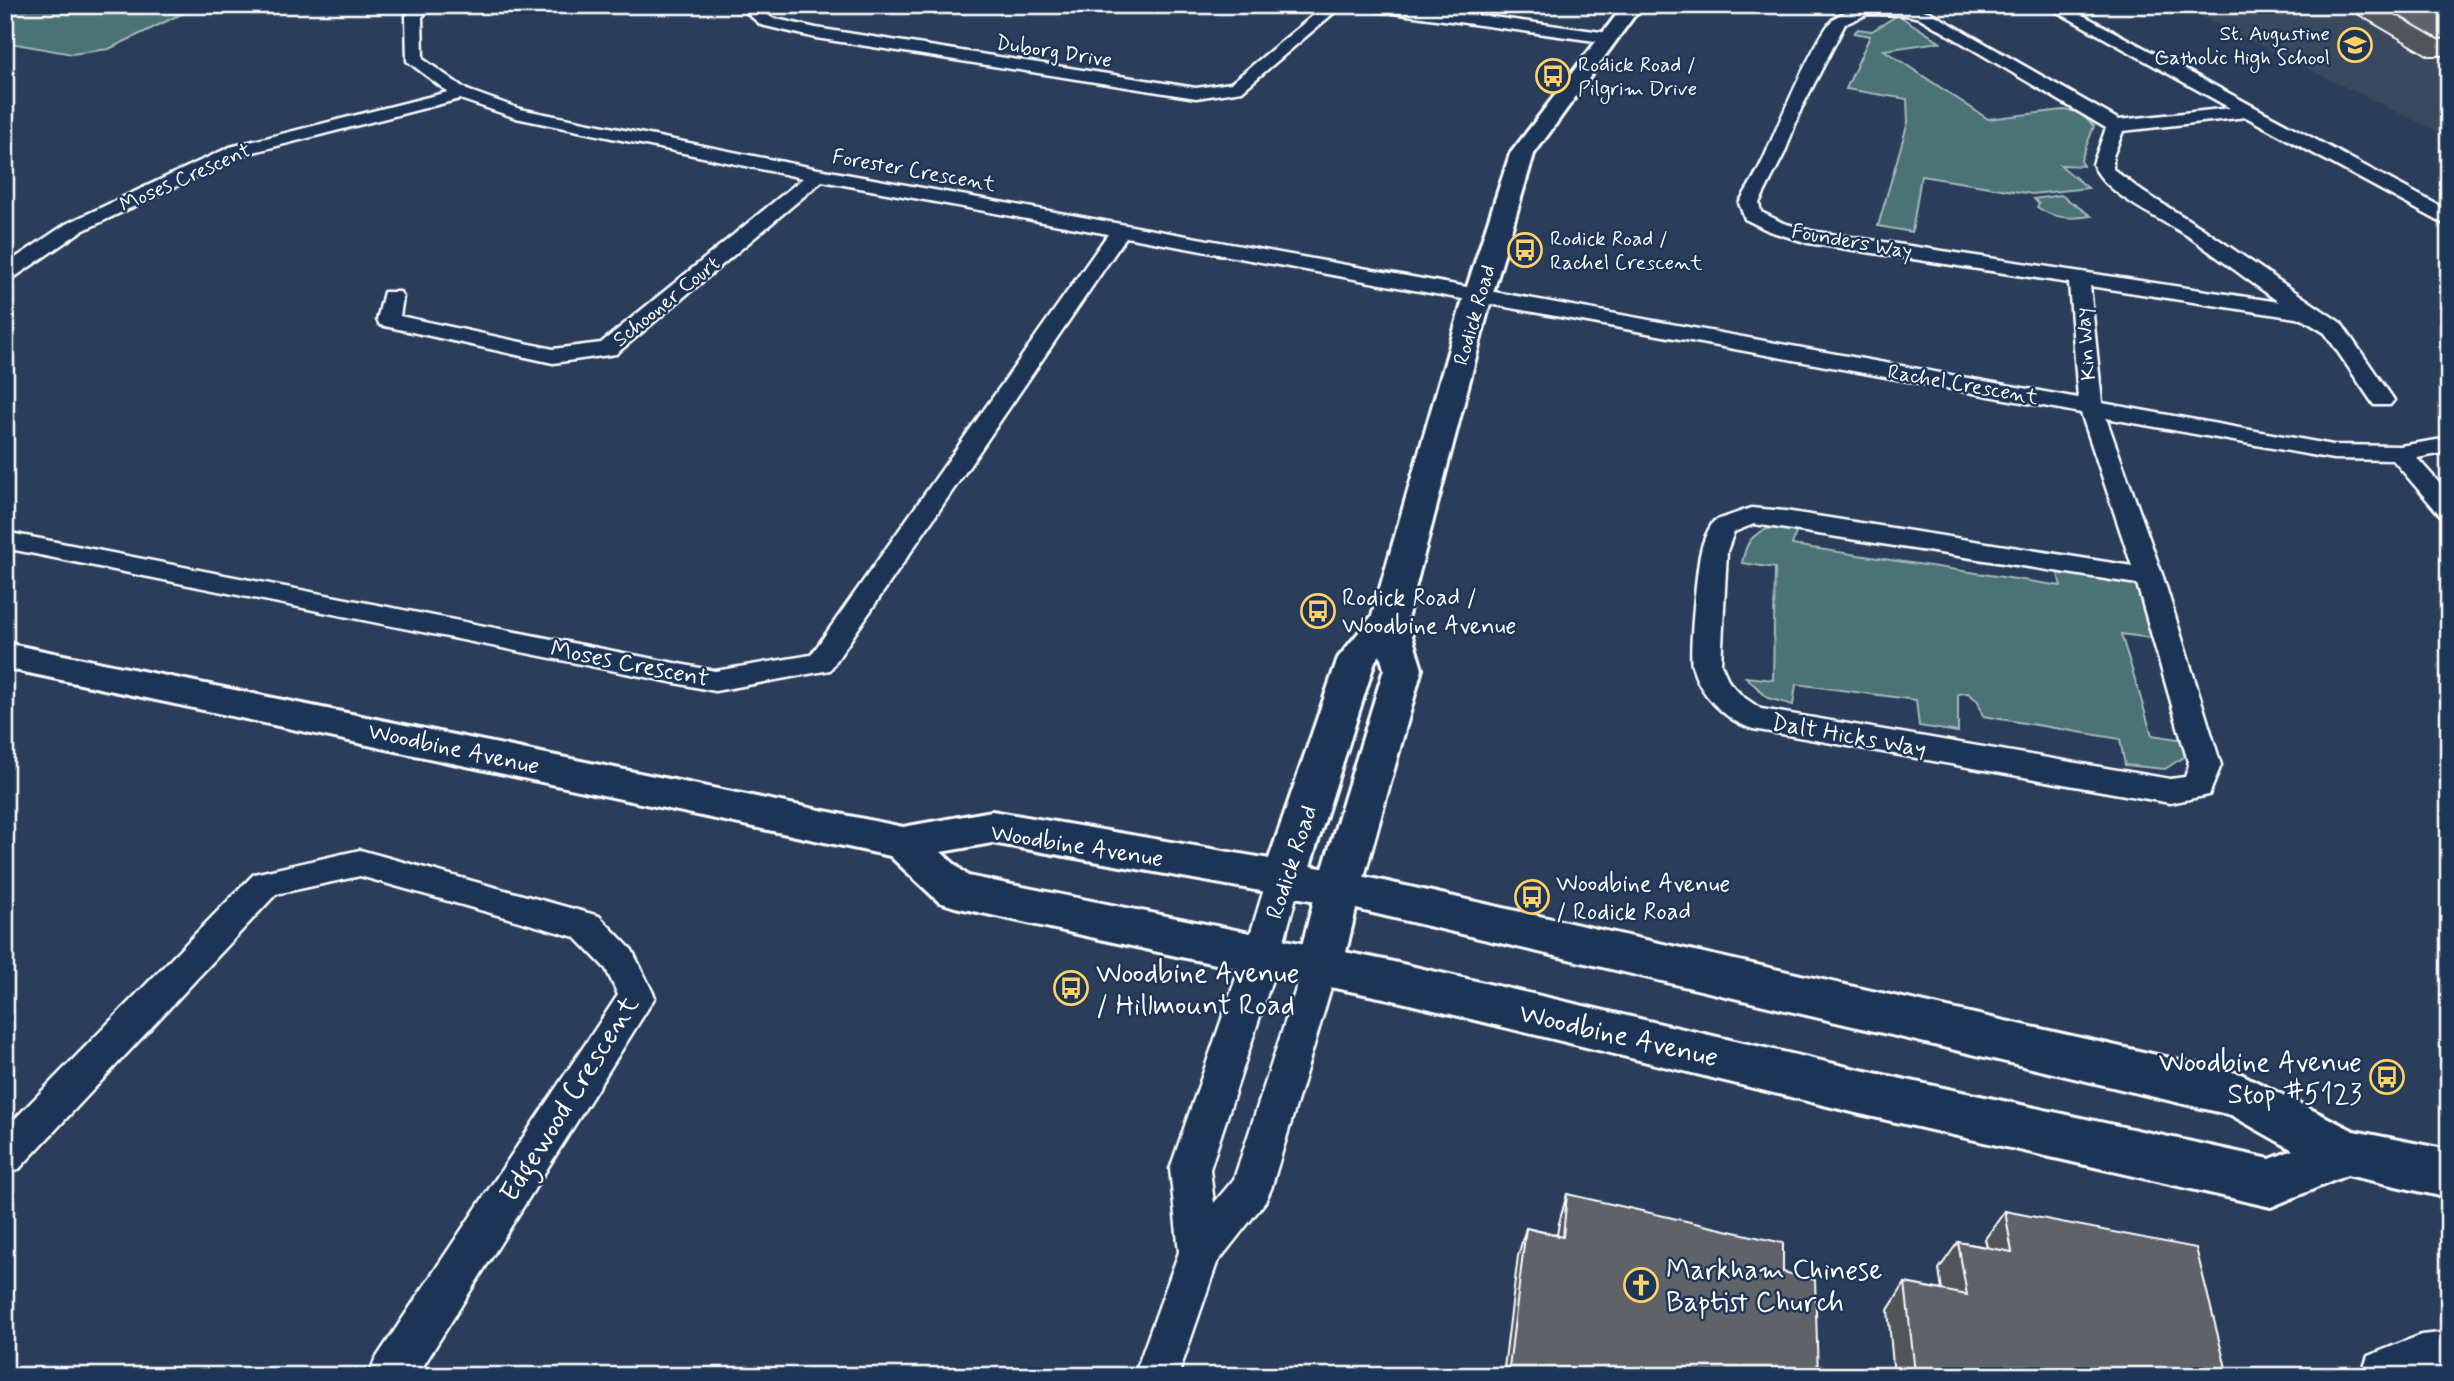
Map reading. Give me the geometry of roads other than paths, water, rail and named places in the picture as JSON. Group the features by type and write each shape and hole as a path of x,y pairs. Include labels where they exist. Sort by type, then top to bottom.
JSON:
{"main road":[{"name":"Rodick Road","path":"1284,878 1357,658 1389,619 1478,296 1522,154 1627,12 1638,5"},
{"path":"1320,965 1339,888 1403,668 1389,619"},
{"name":"Woodbine Avenue","path":"5,655 903,843 992,827 1339,888 2241,1096 2346,1152 2449,1174"},
{"name":"Woodbine Avenue","path":"903,843 955,890 1320,965 1856,1091 2271,1183 2346,1152"}],"street":[{"name":"Forester Crescent","path":"426,5 414,16 415,61 461,94 516,113 818,176 1478,296"},
{"name":"Duborg Drive","path":"745,5 767,22 816,33 1196,93 1236,87 1336,5"},
{"path":"1371,5 1609,38"},
{"path":"2052,5 2449,219"},
{"name":"Founders Way","path":"2308,313 1808,237 1776,227 1752,215 1749,202 1776,152 1792,109 1839,22 1866,9 1906,10 1925,15 2116,126 2102,164 2105,172 2333,328 2382,400"},
{"name":"Moses Crescent","path":"5,275 73,228 236,151 461,94"},
{"path":"2116,126 2251,111"},
{"name":"Schooner Court","path":"392,297 388,320 553,356 608,349 818,176"},
{"name":"Moses Crescent","path":"5,540 715,681 820,663 1121,230"},
{"name":"Kin Way","path":"2080,280 2091,408"},
{"name":"Rachel Crescent","path":"1478,296 2333,452 2400,453 2449,445"},
{"name":"Dalt Hicks Way","path":"2091,408 2149,578 2205,765 2198,787 2170,791 1753,718 1731,703 1717,687 1706,664 1714,551 1723,527 1751,516 1785,519 2149,578"},
{"path":"2400,453 2449,510"},
{"name":"Edgewood Crescent","path":"5,1156 266,883 360,863 587,926 619,960 637,997 391,1376"},
{"name":"Rodick Road","path":"1200,1252 1189,1169 1262,955 1284,878"},
{"path":"1156,1376 1200,1252 1251,1189 1320,965"},
{"path":"2383,1376 2384,1372 2421,1357 2449,1354"}],"place":[{"name":"St. Augustine Catholic High School","path":"2355,45"},
{"name":"Rodick Road / Pilgrim Drive","path":"1553,76"},
{"name":"Rodick Road / Rachel Crescent","path":"1525,250"},
{"name":"Rodick Road / Woodbine Avenue","path":"1318,611"},
{"name":"Woodbine Avenue / Rodick Road","path":"1532,897"},
{"name":"Woodbine Avenue / Hillmount Road","path":"1071,988"},
{"name":"Woodbine Avenue Stop #5123","path":"2387,1077"},
{"name":"Markham Chinese Baptist Church","path":"1641,1285"}]}
